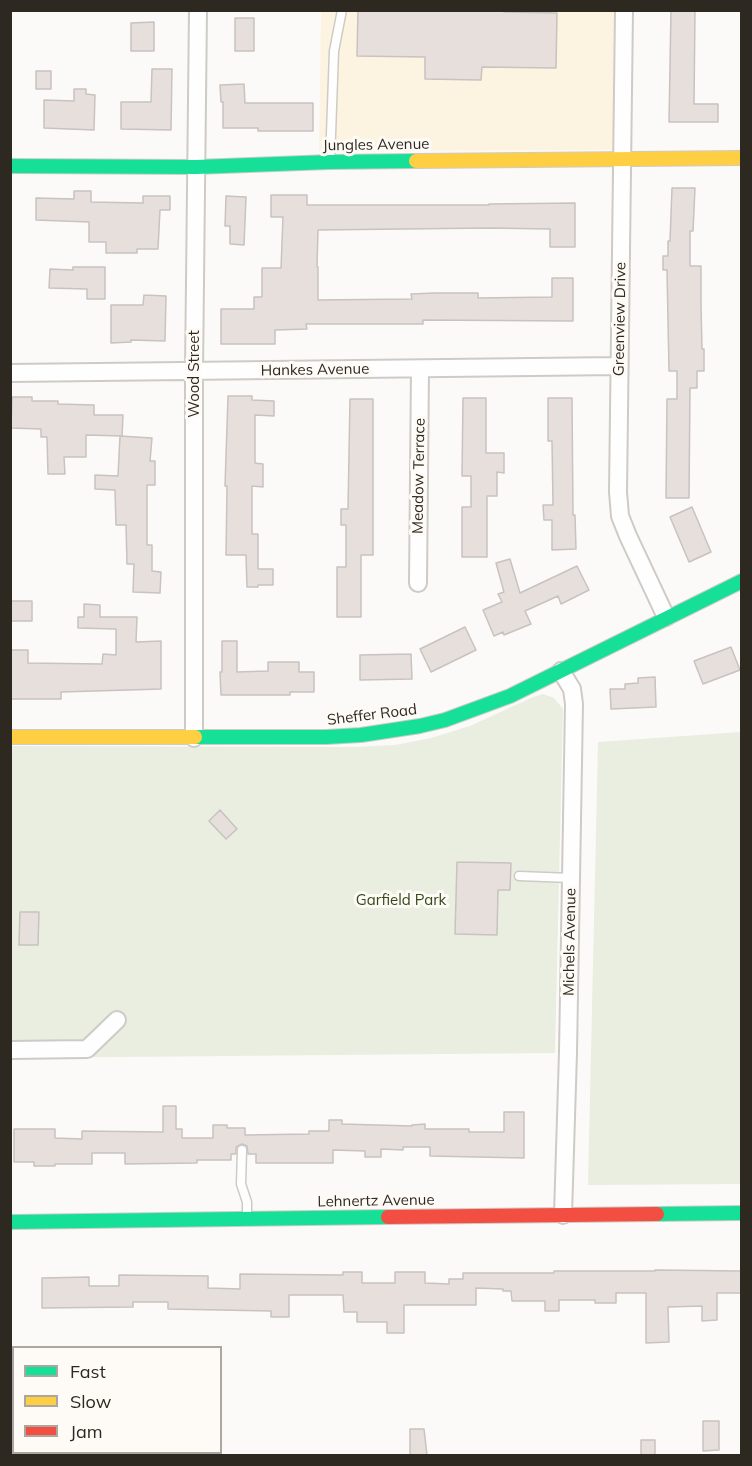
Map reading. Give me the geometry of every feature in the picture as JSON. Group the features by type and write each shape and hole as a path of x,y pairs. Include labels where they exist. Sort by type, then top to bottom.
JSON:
{"street":[{"name":"Wood Street","path":"194,738 194,371 198,10"},
{"name":"Greenview Drive","path":"624,10 618,492 620,516 666,617"},
{"name":"Jungles Avenue","path":"10,166 196,167 330,162 741,158"},
{"name":"Hankes Avenue","path":"10,373 619,366"},
{"name":"Meadow Terrace","path":"417,583 420,369"},
{"name":"Sheffer Road","path":"10,737 326,737 389,732 446,720 510,696 741,581"},
{"name":"Michels Avenue","path":"561,671 572,688 574,704 563,1215"},
{"path":"10,1050 87,1049 117,1020"},
{"name":"Lehnertz Avenue","path":"10,1221 741,1213"}],"lane":[{"path":"330,162 334,51 342,10"},
{"path":"519,876 571,878"},
{"path":"242,1150 241,1184 246,1202 247,1219"}],"shaded area":[{"path":"321,11 619,11 615,150 319,151"}],"green space":[{"name":"Garfield Park","path":"543,694 554,698 563,709 555,1053 11,1058 11,746 355,747 395,745 431,738 470,726"},
{"path":"741,732 741,1184 588,1185 598,742"}],"building":[{"path":"358,10 504,10 504,12 557,13 556,68 482,67 481,80 425,79 425,57 357,56"},
{"path":"671,10 695,10 694,104 718,104 718,122 669,122"},
{"path":"235,18 254,18 254,51 235,51"},
{"path":"154,22 154,51 131,51 131,23"},
{"path":"152,69 172,69 171,130 121,129 121,102 151,102"},
{"path":"36,71 51,71 51,89 36,89"},
{"path":"244,84 245,103 313,103 313,131 258,131 258,128 223,128 223,102 221,102 220,85"},
{"path":"74,89 86,89 86,94 95,95 94,130 44,128 44,100 74,101"},
{"path":"672,188 695,188 693,231 690,231 690,266 701,266 704,371 697,371 697,388 690,388 689,498 666,498 667,399 677,399 677,371 669,371 667,270 663,270 663,256 668,256 668,241 670,241"},
{"path":"74,191 91,191 91,202 143,203 143,196 170,196 170,210 160,210 158,249 137,249 137,253 106,253 106,242 89,242 89,222 36,220 36,198 74,199"},
{"path":"271,195 307,195 307,205 575,203 575,247 550,247 550,229 318,230 317,267 318,300 412,299 411,294 435,293 478,293 478,298 552,297 552,278 573,278 573,321 423,320 423,324 306,324 307,329 275,330 275,344 221,344 221,309 254,309 254,297 262,297 262,268 281,268 283,217 271,217"},
{"path":"226,196 246,197 244,245 230,244 230,226 225,226"},
{"path":"73,267 105,267 105,299 87,299 87,289 49,288 50,269 73,270"},
{"path":"144,295 166,296 165,341 131,340 131,342 111,343 111,305 143,305"},
{"path":"228,396 252,396 252,400 274,401 274,416 255,415 255,463 263,464 263,487 252,486 252,534 258,534 258,569 273,569 273,585 247,587 246,555 226,555 227,486 225,486"},
{"path":"12,397 32,397 32,401 58,401 58,404 94,405 94,415 123,415 122,436 86,435 86,457 64,457 65,474 48,474 47,437 41,437 41,429 11,428"},
{"path":"463,398 486,398 486,453 504,453 504,473 497,472 497,496 487,496 487,557 462,557 462,507 471,507 471,476 462,476"},
{"path":"548,398 572,398 573,515 575,515 576,549 552,550 552,520 544,520 543,505 553,505 552,441 548,441"},
{"path":"350,399 373,399 373,555 361,555 361,617 337,617 337,567 346,567 346,525 341,525 341,509 348,509"},
{"path":"120,436 152,438 150,461 155,461 155,485 147,485 147,545 152,545 152,571 161,572 160,593 133,592 134,564 127,564 126,525 116,525 115,490 95,489 95,475 118,476"},
{"path":"692,507 711,552 689,562 670,517"},
{"path":"510,559 520,593 577,566 589,590 561,604 558,596 525,611 531,624 504,635 503,632 494,636 483,610 502,602 498,594 504,592 496,563"},
{"path":"11,601 32,601 32,621 11,621"},
{"path":"84,604 100,605 100,617 137,617 136,642 161,641 161,689 61,692 61,699 10,699 10,650 28,650 28,663 102,664 103,654 116,655 116,629 78,628 78,617 84,617"},
{"path":"465,627 476,650 431,672 420,649"},
{"path":"222,641 237,641 237,672 268,671 268,662 299,662 299,672 314,672 314,692 290,692 290,695 221,695"},
{"path":"731,647 740,670 703,684 694,661"},
{"path":"411,654 412,679 360,680 360,655"},
{"path":"655,677 656,707 611,709 610,689 625,689 625,684 638,683 638,678"},
{"path":"220,810 237,829 226,839 209,821"},
{"path":"457,862 511,863 510,890 498,890 497,935 455,934"},
{"path":"20,912 39,912 38,945 19,945"},
{"path":"163,1106 176,1106 176,1129 182,1129 182,1138 213,1138 213,1125 245,1128 245,1135 309,1134 309,1131 329,1131 329,1120 342,1120 342,1124 412,1126 425,1124 425,1129 504,1132 504,1112 524,1112 524,1158 430,1156 430,1147 403,1147 403,1150 381,1149 381,1157 365,1157 365,1151 333,1150 333,1163 256,1163 256,1154 248,1154 247,1146 242,1144 236,1147 236,1154 231,1154 231,1160 197,1160 197,1163 125,1164 125,1153 92,1153 92,1164 34,1166 34,1162 14,1162 14,1129 55,1129 55,1138 82,1139 82,1131 163,1132"},
{"path":"741,1271 741,1293 717,1293 717,1320 702,1321 702,1306 668,1307 669,1342 646,1343 646,1293 616,1293 616,1303 595,1303 595,1300 559,1300 559,1311 545,1311 545,1301 512,1301 511,1291 476,1288 476,1305 404,1305 404,1333 387,1333 387,1322 357,1322 357,1312 344,1312 343,1295 289,1295 289,1317 271,1317 271,1311 168,1309 168,1302 133,1302 133,1307 42,1308 42,1278 89,1277 89,1286 119,1286 119,1275 208,1276 208,1288 240,1289 240,1274 343,1275 343,1272 362,1272 362,1283 395,1283 395,1272 425,1272 425,1283 449,1284 449,1279 463,1279 463,1273"},
{"path":"703,1421 719,1421 719,1450 703,1451"},
{"path":"410,1429 424,1429 427,1455 410,1455"},
{"path":"641,1440 655,1440 655,1455 641,1455"}],"traffic: fast":[{"path":"10,166 196,167 416,161"},
{"path":"195,737 361,735 445,720 510,696 742,581"},
{"path":"657,1214 742,1213"},
{"path":"10,1222 388,1217"}],"traffic: slow":[{"path":"416,161 742,158"},
{"path":"10,737 195,737"}],"traffic: jam":[{"path":"388,1217 657,1214"}]}
